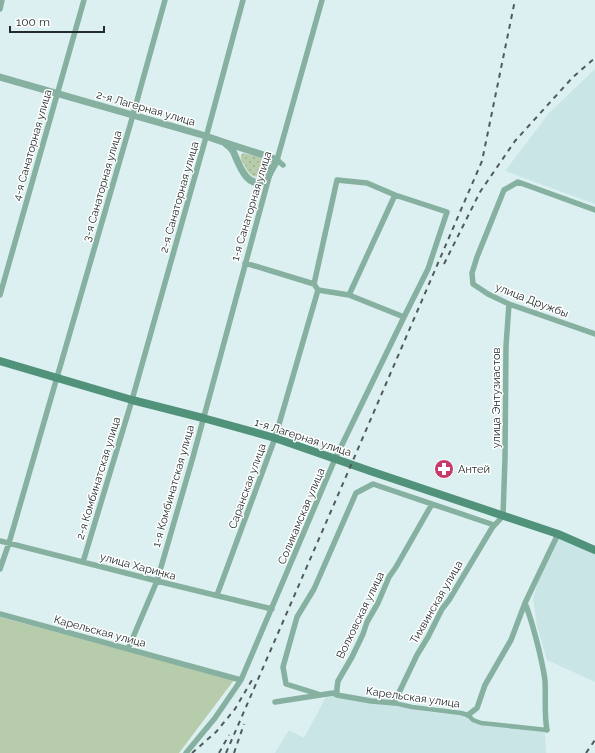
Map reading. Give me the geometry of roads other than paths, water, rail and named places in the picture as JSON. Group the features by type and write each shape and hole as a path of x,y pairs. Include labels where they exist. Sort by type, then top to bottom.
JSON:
{"main road":[{"name":"1-я Лагерная улица","path":"0,361 132,400 275,438 335,460 558,534 595,550"}],"street":[{"path":"0,8 2,0"},
{"name":"4-я Санаторная улица","path":"0,295 84,0"},
{"name":"3-я Санаторная улица","path":"0,569 10,543 165,0"},
{"name":"2-я Санаторная улица","path":"132,400 243,0"},
{"name":"1-я Санаторная улица","path":"203,418 271,171 277,160 322,0"},
{"name":"2-я Лагерная улица","path":"0,77 206,136 277,160 283,165"},
{"path":"226,144 232,149 238,164 244,173 249,179 257,182 266,179 271,171 270,162 263,155"},
{"path":"314,284 337,180 367,183 395,195 349,295"},
{"name":"улица Дружбы","path":"595,210 518,182 504,190 472,273 473,284 488,294 509,304 595,334"},
{"name":"Соликамская улица","path":"186,753 215,718 241,680 335,460 428,269 447,212 395,195"},
{"path":"245,263 314,284 318,290 349,295 404,317"},
{"name":"Саранская улица","path":"216,596 275,438 318,290"},
{"name":"улица Энтузиастов","path":"503,516 506,346 509,304"},
{"name":"2-я Комбинатская улица","path":"82,562 132,400"},
{"name":"1-я Комбинатская улица","path":"128,649 157,581 203,418"},
{"path":"319,695 286,684 283,667 296,617 314,589 356,493 373,484 494,525"},
{"name":"Волховская улица","path":"337,695 338,681 352,657 389,577 432,504"},
{"name":"Тихвинская улица","path":"394,703 417,655 442,609 449,600 494,525 503,516"},
{"path":"468,715 477,708 485,685 511,640 525,602 558,534"},
{"name":"улица Харинка","path":"0,541 272,609"},
{"path":"525,602 530,615 542,661 545,680 545,722 547,730"},
{"name":"Карельская улица","path":"0,614 241,680"},
{"name":"Карельская улица","path":"275,702 333,693 371,701 461,713 468,715 473,720 481,723 547,730"}],"railway":[{"path":"226,753 482,161 515,0"},
{"path":"444,264 480,192 515,141 573,77 595,58"},
{"path":"192,753 216,732 235,709 252,680"},
{"path":"234,753 244,724"},
{"path":"219,753 229,735"},
{"path":"586,753 595,740"}],"place":[{"name":"Антей","path":"444,469"}]}
